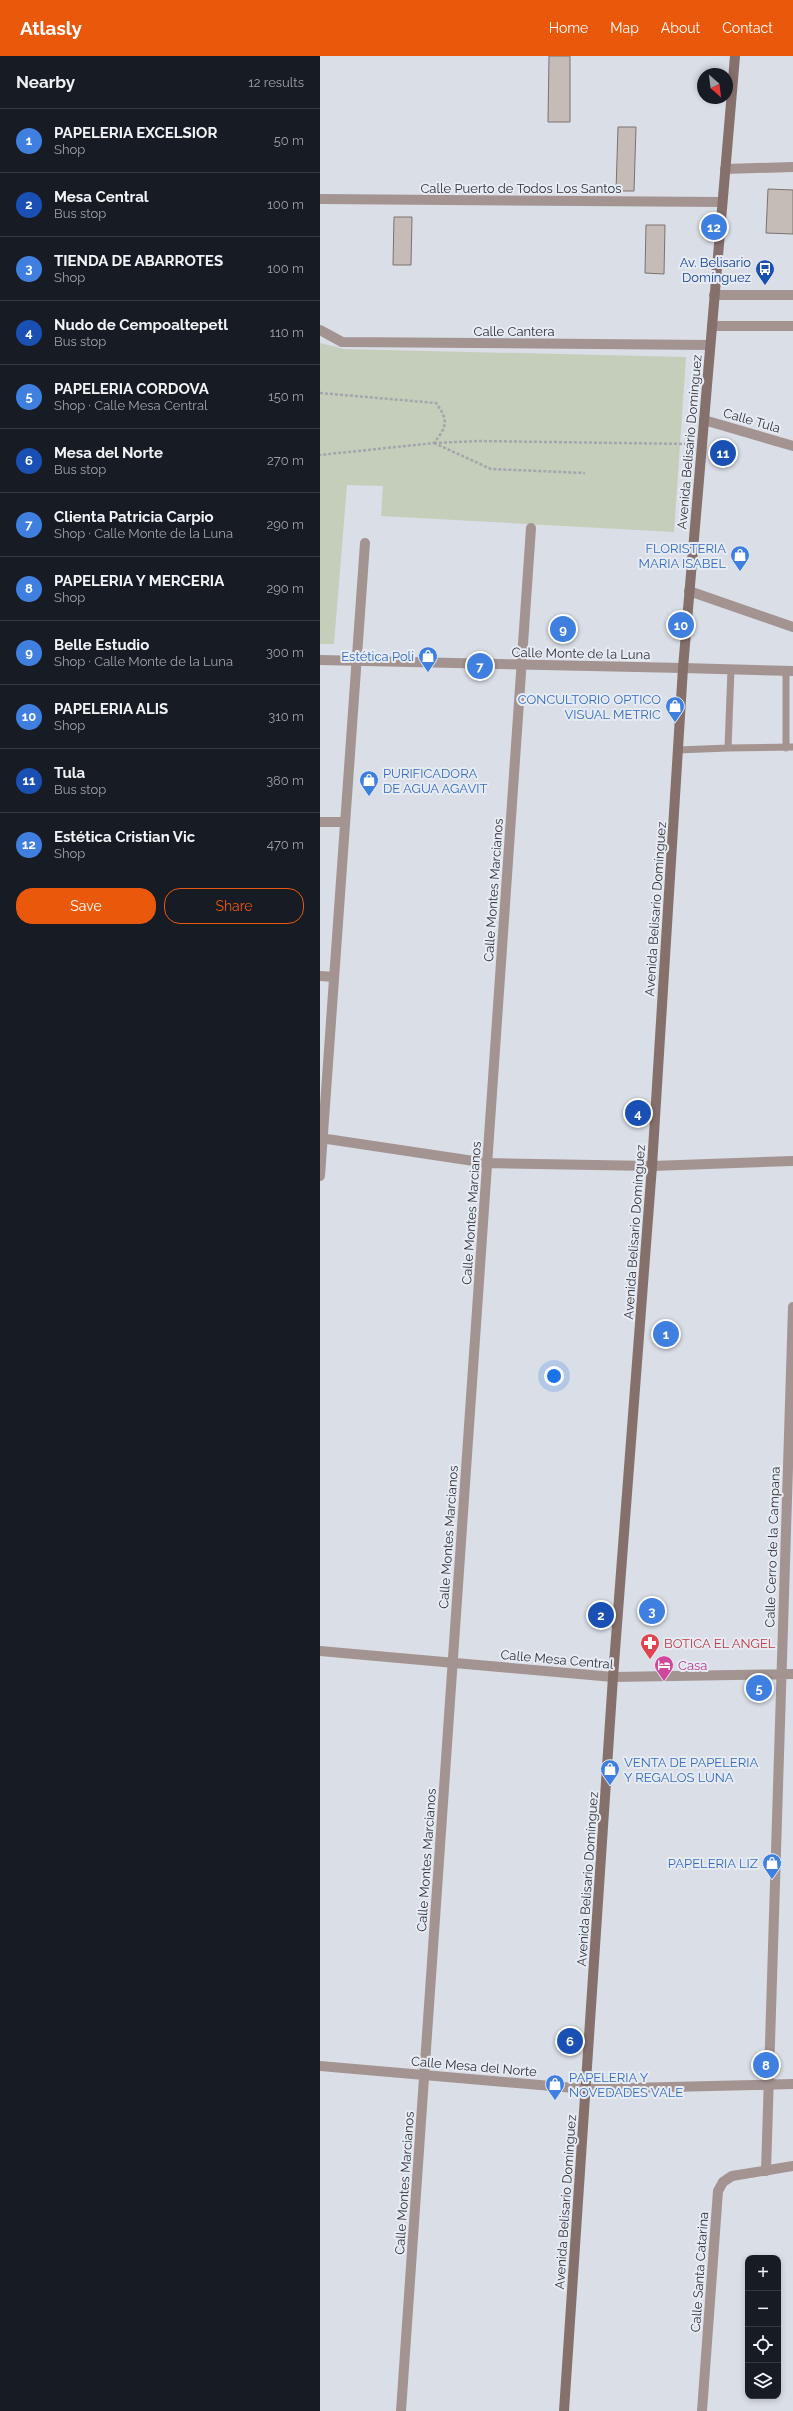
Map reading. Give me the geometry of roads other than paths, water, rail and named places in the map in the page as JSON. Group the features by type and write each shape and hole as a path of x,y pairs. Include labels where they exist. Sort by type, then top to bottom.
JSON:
{"main road":[{"name":"Avenida Belisario Domínguez","path":"564,2411 613,1677 652,1166 683,668 735,56"}],"street":[{"path":"725,169 793,167"},
{"name":"Calle Puerto de Todos Los Santos","path":"320,199 722,202"},
{"path":"714,296 793,295"},
{"path":"712,326 793,326"},
{"name":"Calle Cantera","path":"320,330 342,342 710,345"},
{"name":"Calle Tula","path":"704,420 793,446"},
{"name":"Calle Montes Marcianos","path":"401,2411 531,528"},
{"path":"320,1176 321,1138 365,543"},
{"path":"689,591 793,628"},
{"name":"Calle Monte de la Luna","path":"320,660 790,671"},
{"path":"320,822 345,822"},
{"path":"320,976 334,977"},
{"path":"321,1138 487,1163 652,1166 793,1161"},
{"name":"Calle Cerro de la Campana","path":"766,2171 793,1307"},
{"name":"Calle Mesa Central","path":"320,1651 613,1677 793,1674"},
{"name":"Calle Mesa del Norte","path":"320,2066 586,2089 793,2084"},
{"name":"Calle Santa Catarina","path":"702,2411 718,2191 722,2182 732,2176 793,2166"}],"lane":[{"path":"728,748 732,669"},
{"path":"678,750 790,748 790,671"}],"place":[{"name":"Estética Cristian Vic","path":"714,227"},
{"name":"Av. Belisario Domínguez","path":"765,286"},
{"name":"Tula","path":"723,453"},
{"name":"FLORISTERIA MARIA ISABEL","path":"740,572"},
{"name":"PAPELERIA ALIS","path":"681,625"},
{"name":"Belle Estudio","path":"563,629"},
{"name":"Clienta Patricia Carpio","path":"480,666"},
{"name":"Estética Poli","path":"428,673"},
{"name":"CONCULTORIO OPTICO VISUAL METRIC","path":"675,723"},
{"name":"PURIFICADORA DE AGUA AGAVIT","path":"369,797"},
{"name":"Nudo de Cempoaltepetl","path":"638,1113"},
{"name":"PAPELERIA EXCELSIOR","path":"666,1334"},
{"name":"TIENDA DE ABARROTES","path":"652,1611"},
{"name":"Mesa Central","path":"601,1615"},
{"name":"BOTICA EL ANGEL","path":"650,1660"},
{"name":"Casa","path":"664,1682"},
{"name":"PAPELERIA CORDOVA","path":"759,1688"},
{"name":"VENTA DE PAPELERIA Y REGALOS LUNA","path":"610,1786"},
{"name":"PAPELERIA LIZ","path":"772,1880"},
{"name":"Mesa del Norte","path":"570,2041"},
{"name":"PAPELERIA Y MERCERIA","path":"766,2065"},
{"name":"PAPELERIA Y NOVEDADES VALE","path":"555,2101"}]}
